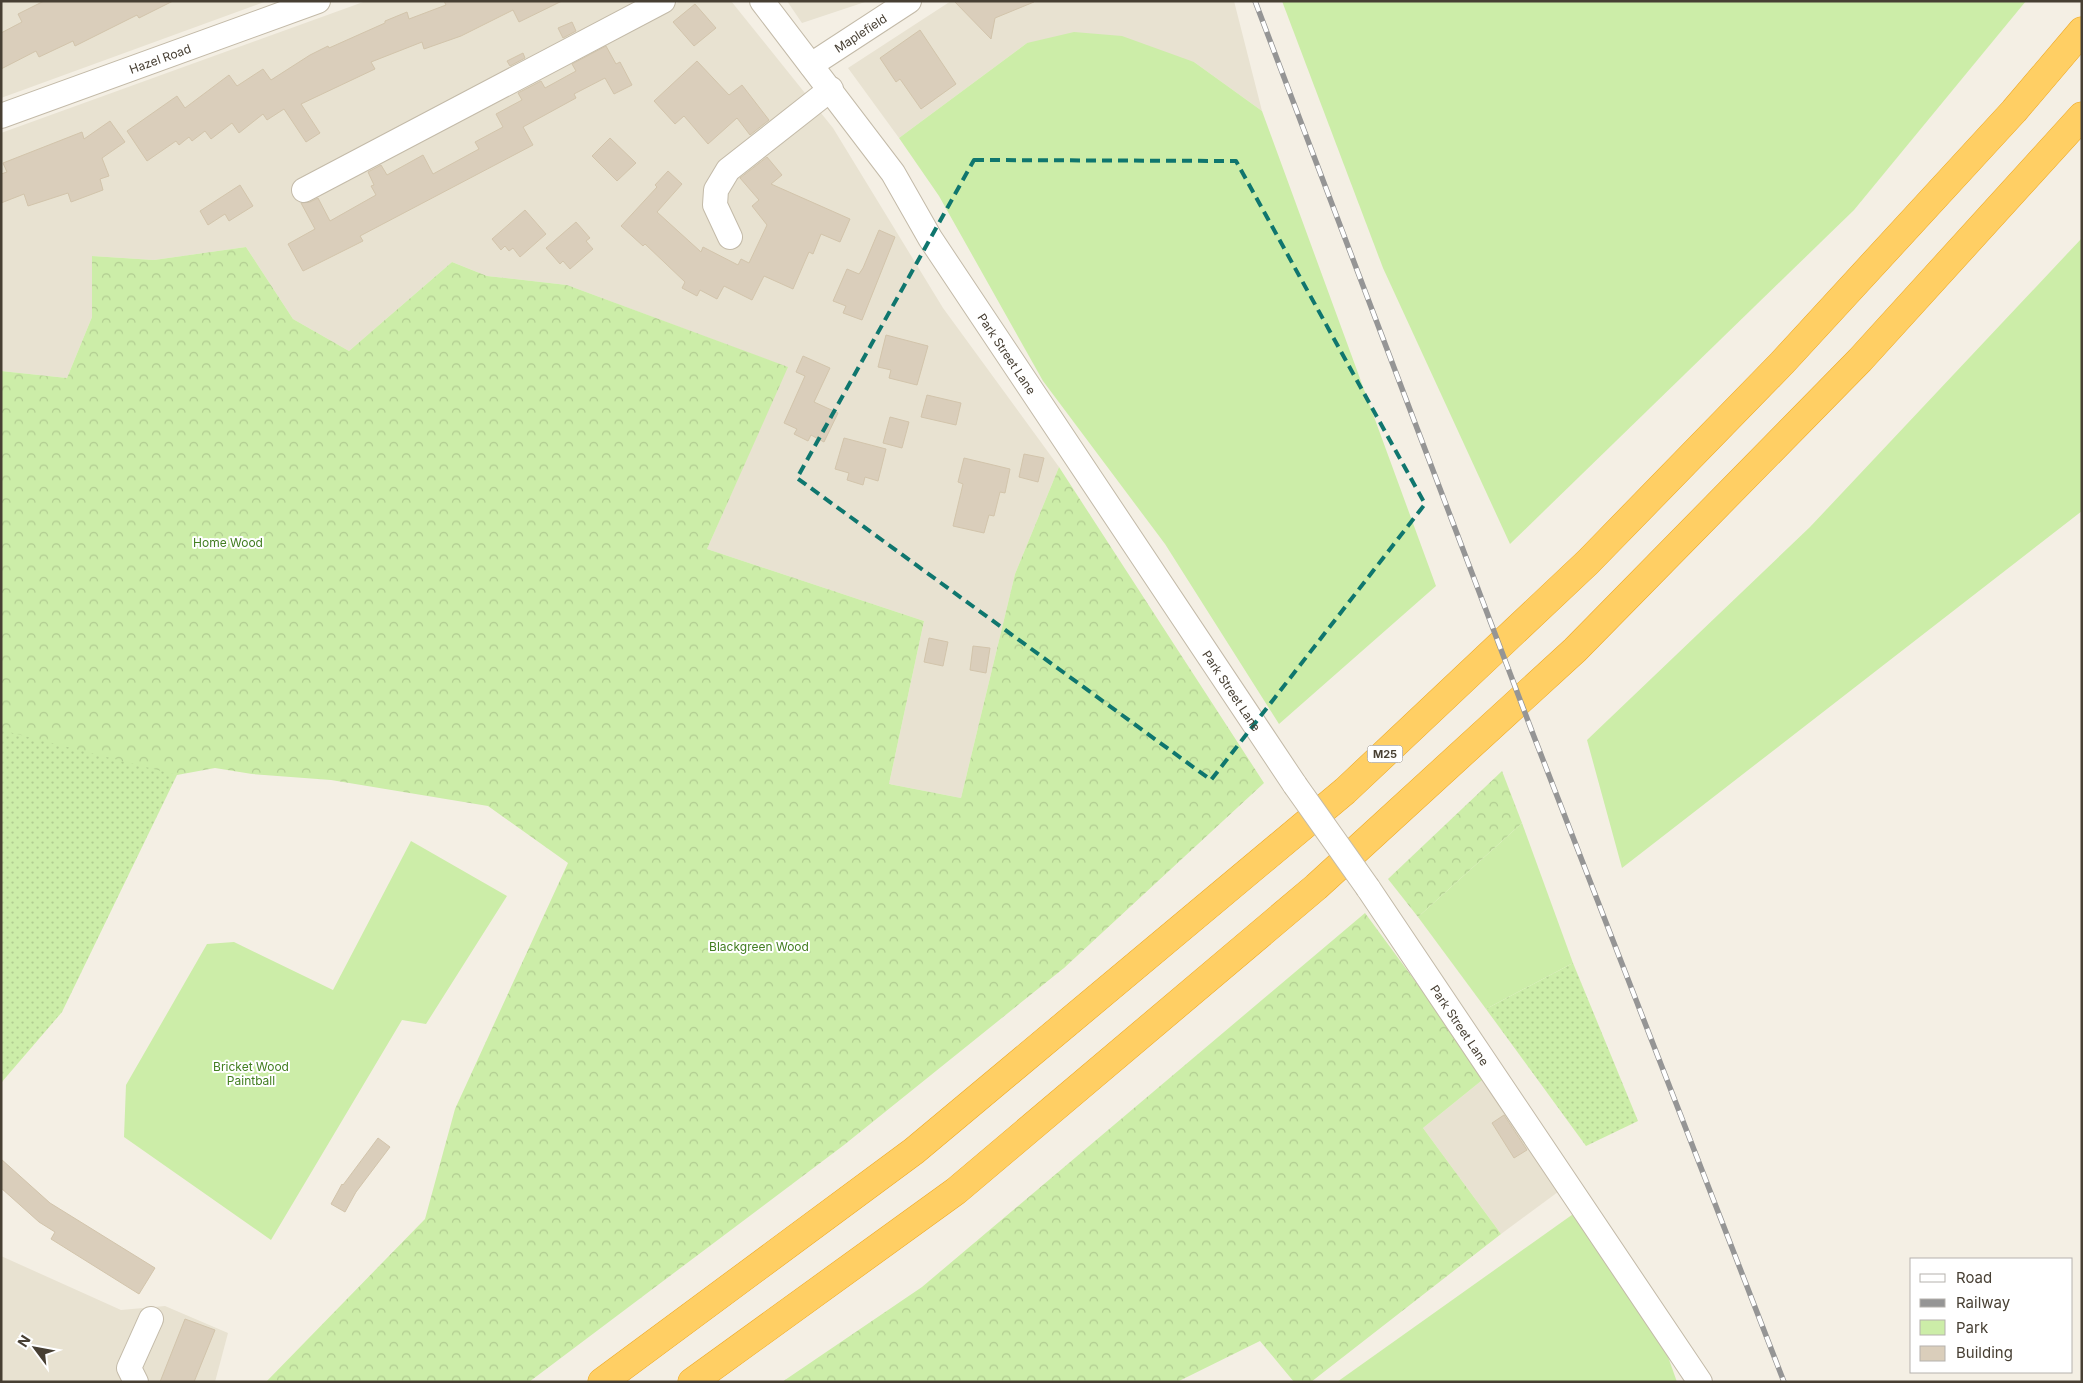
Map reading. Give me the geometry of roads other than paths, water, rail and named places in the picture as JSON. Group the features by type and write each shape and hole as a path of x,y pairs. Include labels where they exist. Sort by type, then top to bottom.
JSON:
{"highway":[{"name":"M25","path":"602,1382 914,1151 1345,791 1588,562 1782,363 2014,111 2082,31"},
{"path":"692,1382 956,1191 1345,860 1575,650 1860,360 2082,116"}],"street":[{"name":"Hazel Road","path":"1,116 318,1"},
{"path":"304,190 663,1"},
{"name":"Park Street Lane","path":"762,1 893,173 930,238 1295,785 1368,888 1700,1382"},
{"name":"Maplefield","path":"811,65 909,1"},
{"path":"730,237 715,205 716,190 728,170 831,90"},
{"path":"136,1382 129,1368 150,1318"}],"railway":[{"path":"1255,1 1533,734 1784,1382"}],"park label":[{"name":"Home Wood","path":"228,542"},
{"name":"Blackgreen Wood","path":"759,946"},
{"name":"Bricket Wood Paintball","path":"251,1073"}]}
